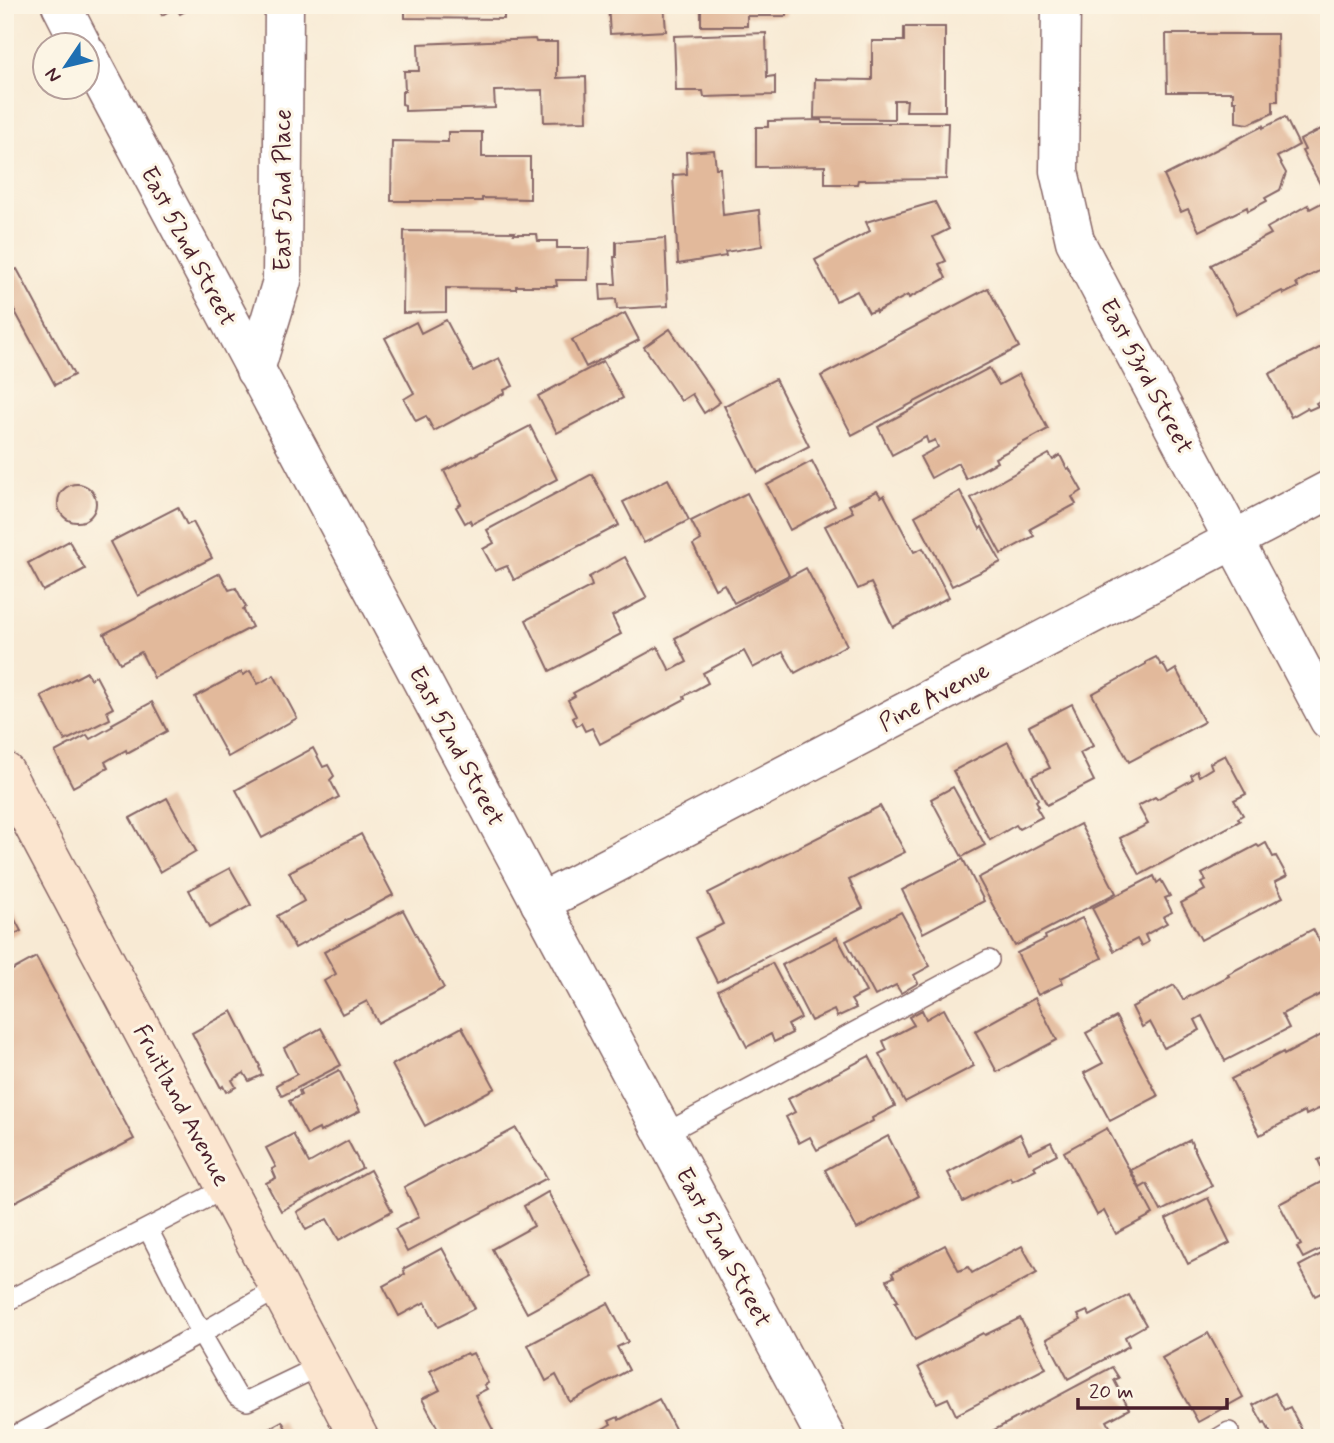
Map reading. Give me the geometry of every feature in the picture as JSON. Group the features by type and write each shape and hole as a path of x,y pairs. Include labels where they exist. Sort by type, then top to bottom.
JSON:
{"street":[{"path":"61,5 75,32"},
{"name":"East 52nd Place","path":"255,370 282,281 284,5"},
{"name":"East 53rd Street","path":"1061,5 1059,171 1075,241 1329,720"},
{"name":"East 52nd Street","path":"102,81 825,1438"},
{"name":"Pine Avenue","path":"540,903 1329,489"},
{"name":"Fruitland Avenue","path":"5,772 359,1438"}],"lane":[{"path":"664,1134 989,960"},
{"path":"5,1302 226,1188"},
{"path":"148,1229 196,1324 205,1331"},
{"path":"11,1438 279,1288"},
{"path":"205,1331 203,1337 237,1396 247,1401 320,1366"}],"building":[{"path":"157,5 193,7 180,14 176,7 162,15"},
{"path":"405,5 504,5 504,19 405,18"},
{"path":"608,5 664,5 666,31 610,34"},
{"path":"701,5 786,5 786,16 747,16 747,26 701,26"},
{"path":"1173,5 1216,5 1216,9 1173,11"},
{"path":"1223,5 1244,5 1244,7 1223,8"},
{"path":"904,27 945,27 945,111 906,111 907,100 894,100 894,119 814,118 815,79 872,80 872,41 904,41"},
{"path":"766,33 767,77 775,76 775,95 704,97 703,91 676,91 674,36"},
{"path":"1166,34 1277,34 1278,101 1273,101 1273,113 1249,124 1236,122 1233,92 1167,92"},
{"path":"535,39 536,42 557,42 557,78 586,77 587,121 544,122 543,90 494,91 495,108 405,111 405,105 402,104 402,91 405,91 404,71 419,71 418,44"},
{"path":"1285,117 1299,145 1277,157 1286,173 1280,190 1248,211 1247,207 1199,231 1188,209 1181,212 1164,176"},
{"path":"822,120 822,123 948,123 946,179 858,180 857,184 825,184 825,166 756,167 756,127 768,127 768,121"},
{"path":"1329,125 1329,189 1324,191 1302,151 1305,150 1300,140"},
{"path":"448,132 482,132 482,157 530,157 530,199 391,201 392,141 448,142"},
{"path":"714,150 716,168 720,168 723,215 759,210 762,246 725,252 726,256 678,264 673,175 687,174 686,152"},
{"path":"1329,199 1329,266 1296,283 1298,287 1284,294 1282,291 1236,314 1211,265 1271,234 1267,228 1308,205 1310,209"},
{"path":"935,202 949,229 933,237 946,261 939,264 946,278 876,312 869,313 857,291 836,301 815,260 870,231 866,222"},
{"path":"404,231 537,234 538,241 557,241 557,248 589,248 588,280 556,280 557,286 516,286 516,289 446,288 446,312 403,313"},
{"path":"665,238 668,306 617,309 616,299 601,300 600,284 616,284 616,242"},
{"path":"17,269 74,375 55,385 5,293 5,275"},
{"path":"988,288 1019,347 852,435 821,376"},
{"path":"625,313 639,340 586,367 572,340"},
{"path":"446,320 473,371 499,358 513,386 504,390 505,393 434,431 426,416 416,421 404,399 414,393 385,338 416,322 421,333"},
{"path":"670,329 720,402 704,413 692,394 681,401 644,347"},
{"path":"1329,343 1329,396 1316,403 1318,406 1309,410 1307,408 1291,417 1269,374"},
{"path":"603,361 623,398 557,433 538,396"},
{"path":"989,368 999,385 1019,374 1048,429 995,458 997,462 966,479 958,463 931,478 920,457 938,447 935,440 928,443 926,437 892,455 878,427"},
{"path":"775,379 809,446 758,473 724,406"},
{"path":"530,426 557,479 472,524 470,520 465,523 456,507 461,504 444,471"},
{"path":"1049,454 1053,460 1060,455 1082,491 1072,497 1076,504 1030,529 1034,536 1001,554 971,498"},
{"path":"812,461 835,506 790,530 767,485"},
{"path":"592,474 619,525 514,580 507,566 495,571 483,549 494,543 487,530"},
{"path":"668,479 689,520 644,543 623,502"},
{"path":"77,484 90,490 96,503 90,516 77,522 64,516 58,503 64,490"},
{"path":"877,491 881,497 884,495 914,552 923,548 949,597 893,627 871,583 858,589 825,526 853,512 849,505"},
{"path":"960,491 1001,562 952,586 915,516"},
{"path":"747,493 789,575 734,603 724,584 715,589 693,545 701,540 691,521"},
{"path":"178,507 187,525 193,522 212,558 138,596 110,542"},
{"path":"5,513 13,538 5,557"},
{"path":"69,541 85,569 43,591 28,563"},
{"path":"625,557 647,598 612,616 621,634 550,671 526,620 592,586 589,577"},
{"path":"806,568 847,645 795,673 783,652 753,668 744,651 703,673 708,683 684,696 685,699 600,744 592,728 585,731 581,723 577,726 573,718 576,716 568,700 575,696 573,693 658,647 670,671 687,662 675,638"},
{"path":"220,573 229,590 236,588 252,627 154,678 141,652 120,663 104,634"},
{"path":"1156,657 1168,674 1176,669 1204,722 1129,762 1092,694"},
{"path":"250,671 258,684 274,675 297,718 228,757 195,697 241,672 243,675"},
{"path":"87,672 90,679 96,676 113,708 107,711 110,719 65,741 41,696"},
{"path":"152,702 167,731 105,762 108,768 73,787 55,752 87,735 90,739"},
{"path":"1072,704 1093,746 1080,753 1094,781 1047,805 1032,776 1050,768 1029,726"},
{"path":"1008,742 1038,799 1036,801 1039,806 1036,807 1042,817 1019,829 1016,825 990,840 953,771"},
{"path":"313,748 323,767 328,765 334,776 330,780 339,797 262,838 236,790"},
{"path":"1225,755 1246,794 1234,800 1243,815 1238,818 1240,821 1140,875 1120,838 1148,824 1138,806 1193,779 1191,775 1197,771 1199,776 1212,768 1210,763"},
{"path":"953,787 985,845 962,857 931,799"},
{"path":"167,798 196,851 160,872 130,818"},
{"path":"880,806 905,852 849,880 863,908 717,982 695,938 723,924 708,893"},
{"path":"1080,824 1116,893 1015,946 978,878"},
{"path":"361,834 393,895 295,948 277,916 304,901 289,872"},
{"path":"1266,843 1287,876 1275,882 1283,897 1201,940 1181,903 1205,890 1201,883 1206,881 1202,874 1257,845 1259,847"},
{"path":"963,859 984,901 923,933 902,890"},
{"path":"230,868 251,905 209,928 189,890"},
{"path":"1154,876 1157,883 1161,880 1170,896 1165,898 1172,912 1163,917 1167,923 1145,935 1148,942 1141,946 1137,939 1114,951 1092,908"},
{"path":"5,901 21,931 5,939"},
{"path":"403,910 444,988 378,1023 367,1001 342,1014 324,981 336,974 324,952"},
{"path":"901,912 930,966 914,975 918,983 901,993 896,985 875,996 846,941"},
{"path":"1082,918 1102,958 1061,978 1063,983 1038,995 1017,953"},
{"path":"1313,929 1329,959 1329,990 1282,1014 1289,1028 1225,1061 1202,1016 1195,1020 1200,1030 1164,1048 1150,1022 1142,1027 1132,1007 1174,985 1183,1000"},
{"path":"837,937 866,992 851,1000 856,1008 837,1017 834,1010 811,1021 782,965"},
{"path":"36,957 134,1139 5,1207 5,974"},
{"path":"772,963 801,1018 788,1025 792,1033 774,1042 771,1034 747,1047 718,990"},
{"path":"1035,998 1057,1040 997,1072 975,1031"},
{"path":"944,1009 974,1066 905,1102 879,1054 887,1050 883,1041 914,1025 909,1017 922,1010 926,1019"},
{"path":"232,1011 262,1075 249,1081 244,1073 232,1080 236,1087 226,1092 223,1086 221,1088 192,1033"},
{"path":"1116,1017 1158,1096 1110,1121 1084,1073 1103,1063 1086,1033"},
{"path":"462,1027 495,1088 425,1126 392,1065"},
{"path":"321,1028 341,1065 282,1096 276,1085 297,1074 284,1048"},
{"path":"1329,1031 1329,1104 1306,1115 1305,1111 1260,1135 1231,1079"},
{"path":"869,1056 895,1106 872,1118 873,1121 817,1150 810,1137 799,1143 786,1117 795,1112 788,1099"},
{"path":"339,1070 360,1111 320,1132 319,1129 307,1135 289,1101 301,1095 299,1091"},
{"path":"516,1128 547,1178 407,1252 395,1229 419,1217 404,1187"},
{"path":"1107,1128 1153,1214 1116,1234 1104,1211 1097,1215 1064,1152"},
{"path":"293,1134 309,1163 348,1141 362,1168 281,1211 266,1183 276,1178 272,1169 276,1167 266,1148"},
{"path":"1020,1134 1029,1153 1051,1142 1057,1154 1034,1166 1036,1169 1012,1181 1010,1177 963,1202 948,1173"},
{"path":"888,1136 919,1196 857,1229 825,1170"},
{"path":"1190,1140 1212,1186 1161,1211 1147,1184 1140,1188 1131,1170"},
{"path":"1329,1155 1329,1245 1303,1258 1297,1247 1301,1245 1279,1204 1327,1179 1318,1160"},
{"path":"370,1170 392,1211 339,1240 327,1219 306,1230 297,1212"},
{"path":"548,1192 593,1277 527,1313 492,1249 534,1226 524,1206"},
{"path":"1208,1198 1230,1243 1188,1264 1166,1219"},
{"path":"945,1245 959,1271 968,1267 972,1273 1022,1246 1037,1273 915,1340 887,1280 894,1277 892,1273"},
{"path":"442,1248 475,1308 438,1327 425,1302 399,1316 383,1286 405,1274 403,1269"},
{"path":"1329,1250 1329,1289 1315,1296 1299,1266"},
{"path":"1129,1295 1146,1325 1125,1337 1129,1346 1068,1379 1047,1339 1081,1320 1078,1315 1087,1311 1090,1316"},
{"path":"608,1303 628,1342 617,1347 629,1370 570,1402 556,1375 546,1381 528,1345"},
{"path":"1020,1318 1046,1368 956,1415 948,1398 937,1403 918,1367 983,1333 985,1335"},
{"path":"1208,1333 1243,1397 1198,1422 1162,1358"},
{"path":"467,1353 473,1353 488,1383 484,1385 487,1389 475,1395 493,1430 477,1438 443,1438 422,1399 440,1390 430,1371"},
{"path":"1112,1367 1119,1378 1114,1380 1129,1409 1107,1421 1116,1438 984,1438 983,1436"},
{"path":"1275,1393 1284,1410 1290,1407 1306,1438 1273,1438 1253,1405"},
{"path":"659,1399 680,1438 597,1438 594,1434 611,1424 609,1421 618,1417 619,1420"},
{"path":"282,1421 291,1438 251,1438"},
{"path":"1329,1429 1329,1438 1313,1438"}]}
